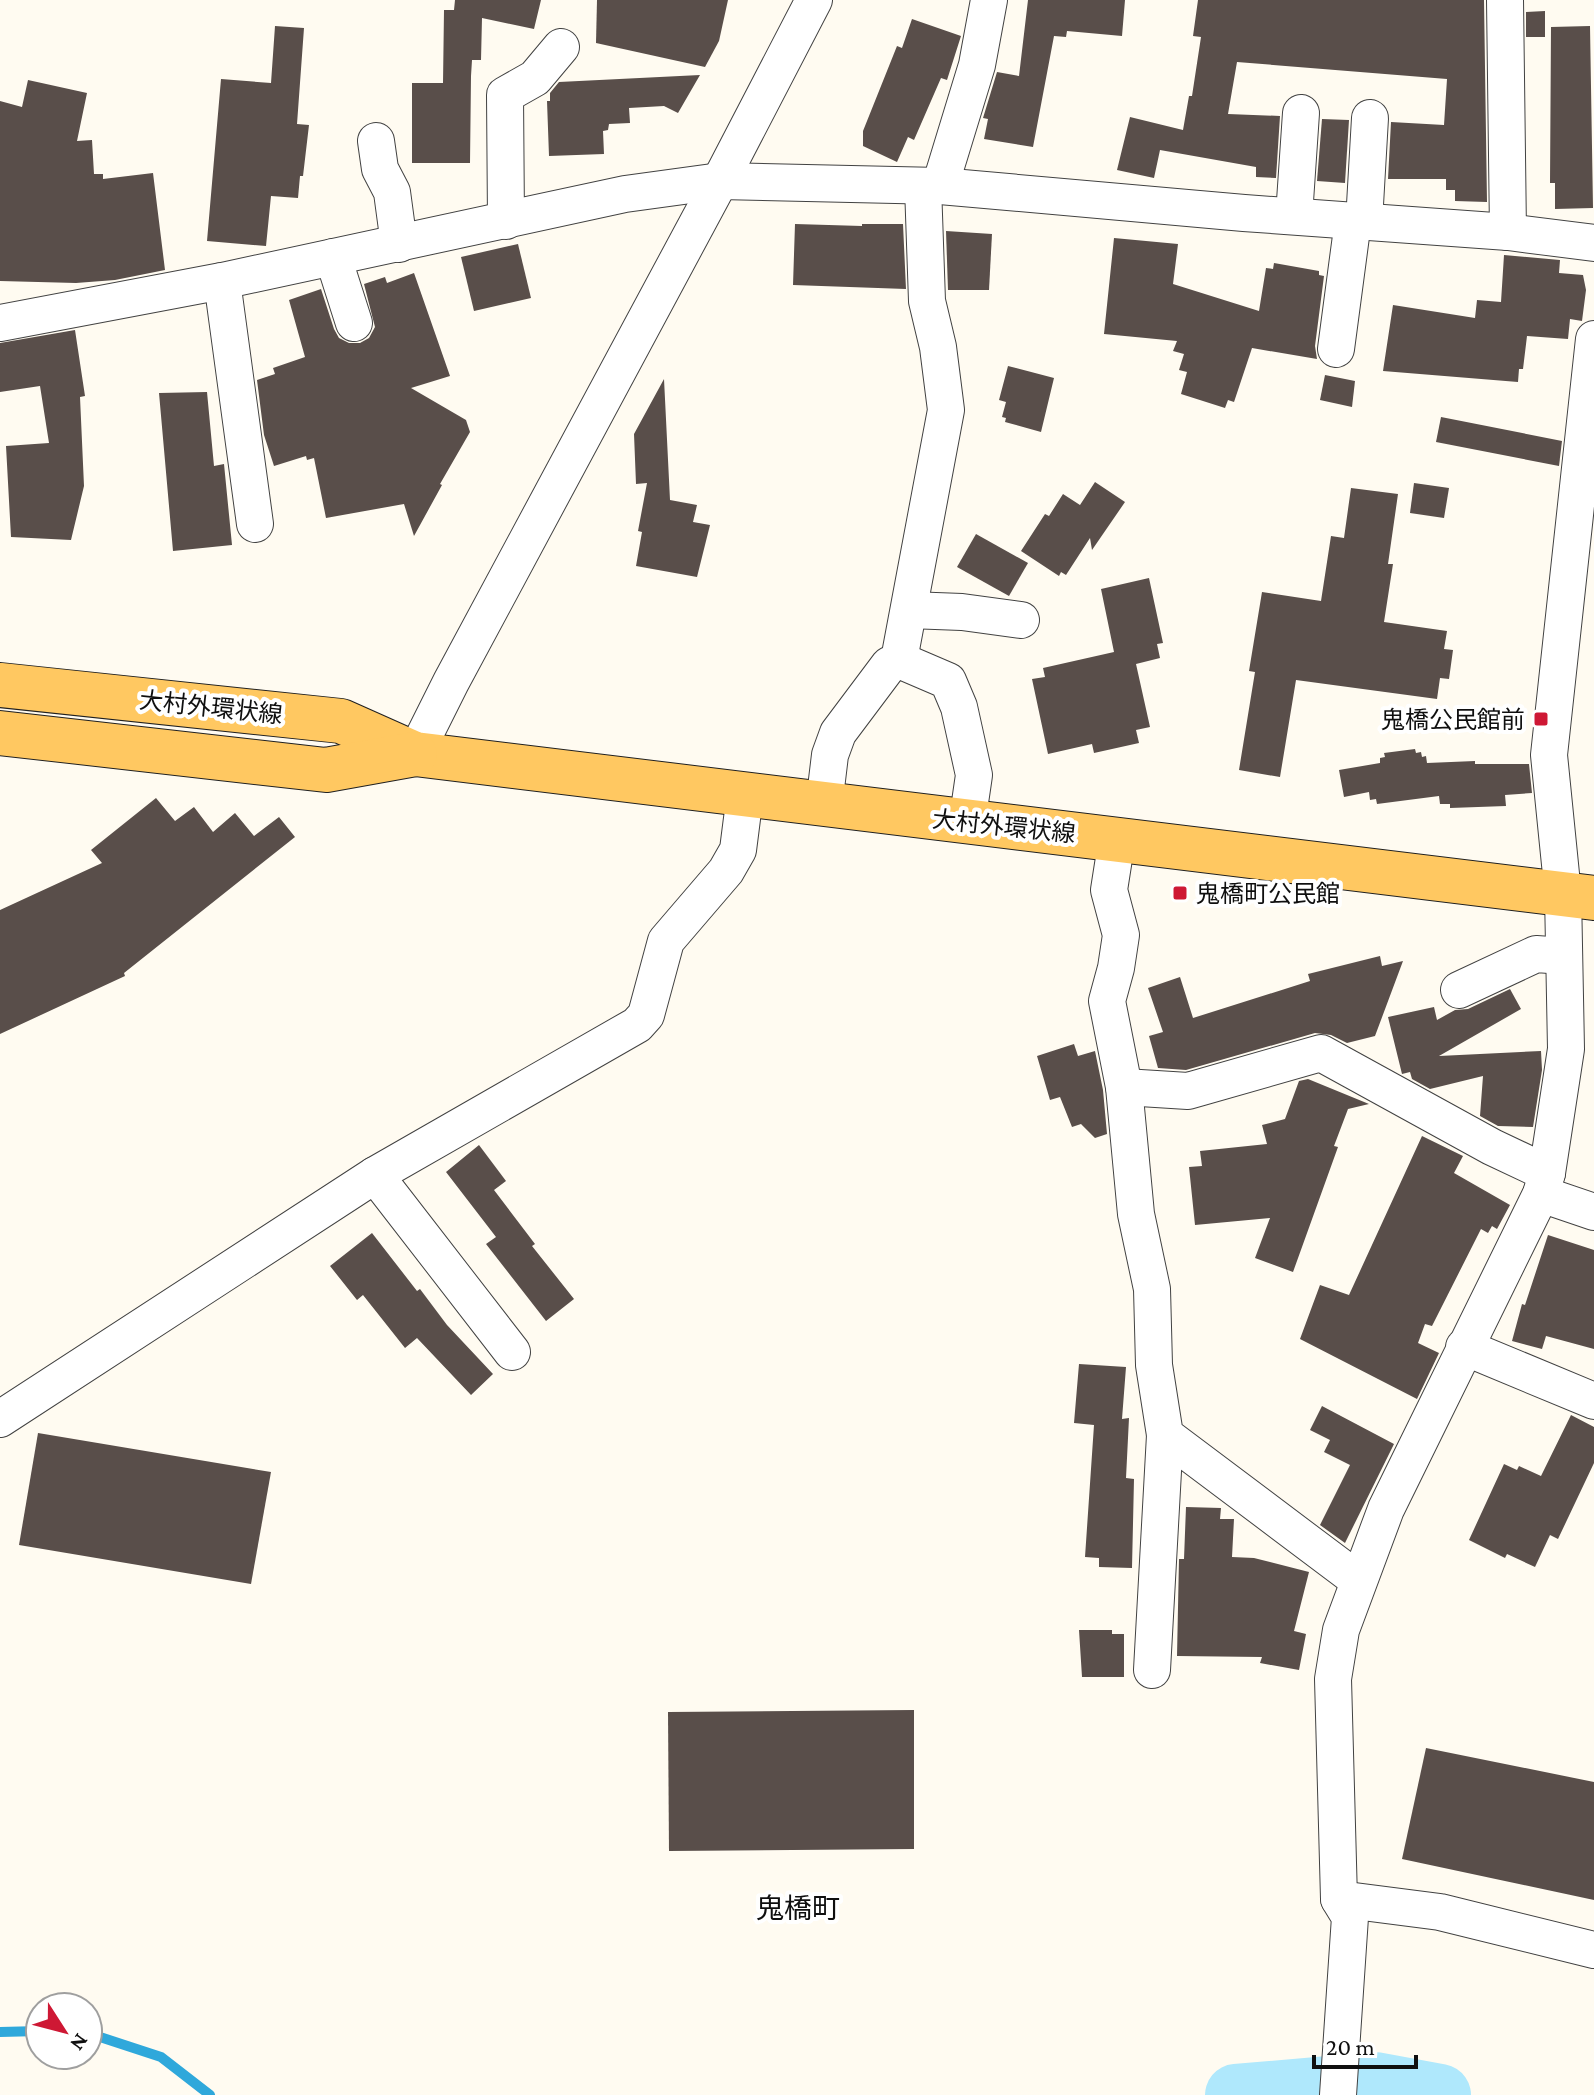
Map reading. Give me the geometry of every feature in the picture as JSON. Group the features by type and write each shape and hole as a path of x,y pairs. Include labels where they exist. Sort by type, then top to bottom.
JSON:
{"main road":[{"name":"大村外環状線","path":"0,685 341,721 415,754 1579,896"},
{"name":"大村外環状線","path":"0,733 326,770 415,754"}],"street":[{"path":"415,754 814,0"},
{"path":"899,660 946,410 938,347 927,301 932,186 977,65 989,0"},
{"path":"1505,0 1508,232"},
{"path":"506,221 505,95 535,78 561,47"},
{"path":"1294,216 1301,113"},
{"path":"1336,349 1358,221 1370,118"},
{"path":"376,141 380,169 392,192 399,244"},
{"path":"0,323 222,281 625,194 720,181 932,186 1508,232 1594,243"},
{"path":"333,257 354,323"},
{"path":"222,281 255,524"},
{"path":"1338,2095 1344,1908 1333,1679 1341,1630 1386,1509 1544,1183 1566,1049 1564,956 1579,896 1549,755 1578,630 1594,339"},
{"path":"909,610 962,612 1021,620"},
{"path":"824,805 830,755 838,733 889,665 899,660 948,681 959,707 974,775 967,823"},
{"path":"0,1419 375,1175 637,1025 646,1015 666,941 726,871 738,850 745,795"},
{"path":"1117,839 1109,890 1121,935 1107,1001 1124,1087 1136,1214 1152,1289 1154,1365 1165,1435 1152,1670"},
{"path":"1459,990 1536,954 1564,956"},
{"path":"1124,1087 1188,1091 1321,1053 1492,1147 1544,1183 1594,1212"},
{"path":"375,1175 512,1352"},
{"path":"1464,1347 1594,1401"},
{"path":"1165,1435 1358,1580"},
{"path":"1344,1908 1440,1912 1594,1950"}],"building":[{"path":"455,0 541,0 534,29 482,18 481,60 472,60 470,163 412,163 412,83 443,83 444,10 454,10"},
{"path":"597,0 728,0 719,41 705,67 596,43"},
{"path":"1028,0 1125,0 1122,36 1067,31 1066,37 1054,36 1033,147 984,139 988,119 983,118 997,72 1019,76"},
{"path":"1198,0 1484,0 1487,202 1455,201 1455,190 1446,190 1446,179 1388,179 1391,122 1444,125 1447,79 1237,62 1228,114 1280,116 1276,178 1256,177 1256,167 1160,150 1154,178 1117,170 1130,117 1183,130 1201,37 1193,36"},
{"path":"1545,11 1545,37 1526,37 1526,12"},
{"path":"912,19 961,36 947,80 941,78 914,140 908,137 897,162 863,146 863,131 897,46 902,48"},
{"path":"275,26 304,28 297,124 309,125 298,198 271,196 266,246 207,241 221,79 271,83"},
{"path":"1590,26 1593,208 1555,209 1555,183 1550,183 1551,27"},
{"path":"700,75 678,113 664,106 629,108 630,123 609,124 608,130 603,131 604,154 549,156 547,101 550,101 550,93 559,82"},
{"path":"28,80 87,93 77,141 92,140 94,174 103,174 103,179 153,173 165,270 115,280 76,283 0,281 0,101 22,107"},
{"path":"1322,119 1349,120 1345,183 1317,181"},
{"path":"795,224 903,224 906,289 793,285"},
{"path":"946,231 992,234 989,290 948,290"},
{"path":"1114,238 1178,244 1173,284 1259,311 1266,268 1273,269 1274,263 1319,271 1319,275 1324,276 1315,346 1317,359 1252,348 1234,402 1228,400 1225,408 1181,394 1187,372 1179,370 1184,354 1173,351 1177,341 1104,334"},
{"path":"518,244 531,298 474,311 461,257"},
{"path":"1504,255 1560,260 1559,273 1583,275 1586,290 1582,321 1570,319 1568,339 1527,336 1523,369 1519,369 1518,382 1383,371 1393,305 1475,318 1477,300 1501,302"},
{"path":"414,273 450,376 411,388 466,420 470,432 414,536 404,504 326,518 314,458 307,460 306,456 274,466 264,435 257,380 275,374 273,368 305,357 289,300 321,289 339,338 349,343 360,343 369,338 375,327 364,284 385,277 387,283"},
{"path":"75,330 85,396 80,397 84,486 71,540 11,537 6,446 49,443 40,386 0,392 0,343"},
{"path":"1008,366 1054,378 1041,432 1005,422 1006,418 1002,417 1006,402 999,400"},
{"path":"1325,375 1355,381 1352,407 1320,400"},
{"path":"664,379 670,500 697,505 693,522 710,525 697,577 636,566 642,532 638,531 647,483 636,484 634,434"},
{"path":"207,392 214,466 224,464 232,545 173,551 159,393"},
{"path":"1441,417 1562,441 1559,466 1436,442"},
{"path":"1095,482 1125,502 1092,550 1090,538 1066,575 1061,572 1059,576 1021,551 1045,514 1049,516 1063,494 1080,505"},
{"path":"1414,483 1449,488 1444,518 1410,513"},
{"path":"1351,488 1398,494 1388,564 1393,564 1384,622 1447,631 1444,649 1453,650 1449,679 1440,678 1437,699 1296,680 1280,777 1239,770 1255,672 1249,671 1262,592 1321,601 1331,536 1344,538"},
{"path":"976,534 1028,563 1009,596 957,567"},
{"path":"1149,578 1163,643 1157,644 1160,658 1136,664 1150,727 1136,730 1139,743 1094,753 1092,744 1048,754 1032,679 1045,677 1043,668 1114,652 1101,589"},
{"path":"1415,749 1416,753 1421,752 1422,757 1426,756 1427,763 1475,761 1475,764 1529,764 1532,793 1505,795 1506,806 1450,808 1450,804 1440,804 1439,796 1377,804 1376,799 1370,800 1369,792 1344,797 1339,770 1380,763 1380,758 1385,757 1384,753"},
{"path":"156,798 175,821 194,807 213,832 235,813 254,836 279,817 295,837 124,973 125,976 0,1034 0,910 102,863 91,850"},
{"path":"1380,956 1382,966 1403,961 1375,1036 1347,1043 1331,1035 1315,1033 1186,1070 1158,1068 1149,1036 1163,1032 1148,988 1180,977 1193,1018 1310,981 1308,974"},
{"path":"1510,989 1521,1009 1439,1056 1541,1051 1542,1070 1533,1127 1498,1126 1480,1116 1483,1076 1430,1089 1412,1079 1410,1072 1402,1074 1388,1017 1434,1007 1437,1020"},
{"path":"1074,1044 1078,1056 1095,1051 1107,1134 1095,1138 1081,1124 1072,1127 1060,1097 1050,1100 1037,1056"},
{"path":"1308,1079 1369,1104 1348,1109 1334,1146 1338,1147 1293,1272 1255,1258 1270,1218 1195,1225 1189,1167 1202,1166 1200,1151 1267,1144 1262,1125 1285,1119 1299,1081"},
{"path":"1422,1136 1463,1156 1454,1173 1510,1205 1497,1229 1492,1226 1488,1233 1481,1229 1432,1326 1425,1324 1418,1343 1439,1353 1417,1399 1300,1339 1320,1285 1349,1295"},
{"path":"479,1145 506,1181 494,1190 535,1244 532,1246 574,1299 546,1321 486,1244 496,1237 446,1172"},
{"path":"372,1233 417,1291 420,1289 447,1325 493,1374 471,1395 417,1338 405,1348 363,1295 357,1300 330,1266"},
{"path":"1548,1235 1594,1250 1594,1349 1546,1336 1542,1349 1512,1341 1522,1304 1525,1305"},
{"path":"1079,1364 1126,1367 1122,1419 1129,1418 1126,1478 1134,1479 1132,1568 1099,1567 1099,1558 1085,1557 1094,1425 1074,1423"},
{"path":"1322,1406 1394,1444 1345,1543 1320,1525 1350,1465 1324,1452 1330,1440 1310,1430"},
{"path":"1571,1415 1594,1427 1594,1463 1558,1539 1550,1535 1535,1567 1507,1554 1505,1558 1469,1540 1504,1464 1517,1470 1519,1466 1541,1476"},
{"path":"38,1433 271,1472 251,1584 19,1545"},
{"path":"1186,1507 1221,1508 1220,1519 1234,1519 1232,1557 1254,1558 1309,1572 1294,1631 1306,1634 1299,1670 1260,1663 1262,1657 1177,1656 1179,1559 1184,1559"},
{"path":"1079,1630 1112,1630 1112,1634 1124,1634 1124,1677 1082,1677"},
{"path":"914,1710 914,1849 669,1851 668,1712"},
{"path":"1426,1748 1594,1782 1594,1900 1402,1859"}],"waterway":[{"path":"0,2032 24,2031"},
{"path":"104,2038 161,2057 210,2095"},
{"path":"1236,2095 1375,2083 1440,2095"}],"place":[{"name":"鬼橋公民館前","path":"1541,719"},
{"name":"鬼橋町公民館","path":"1180,893"}],"district":[{"name":"鬼橋町","path":"798,1908"}]}
